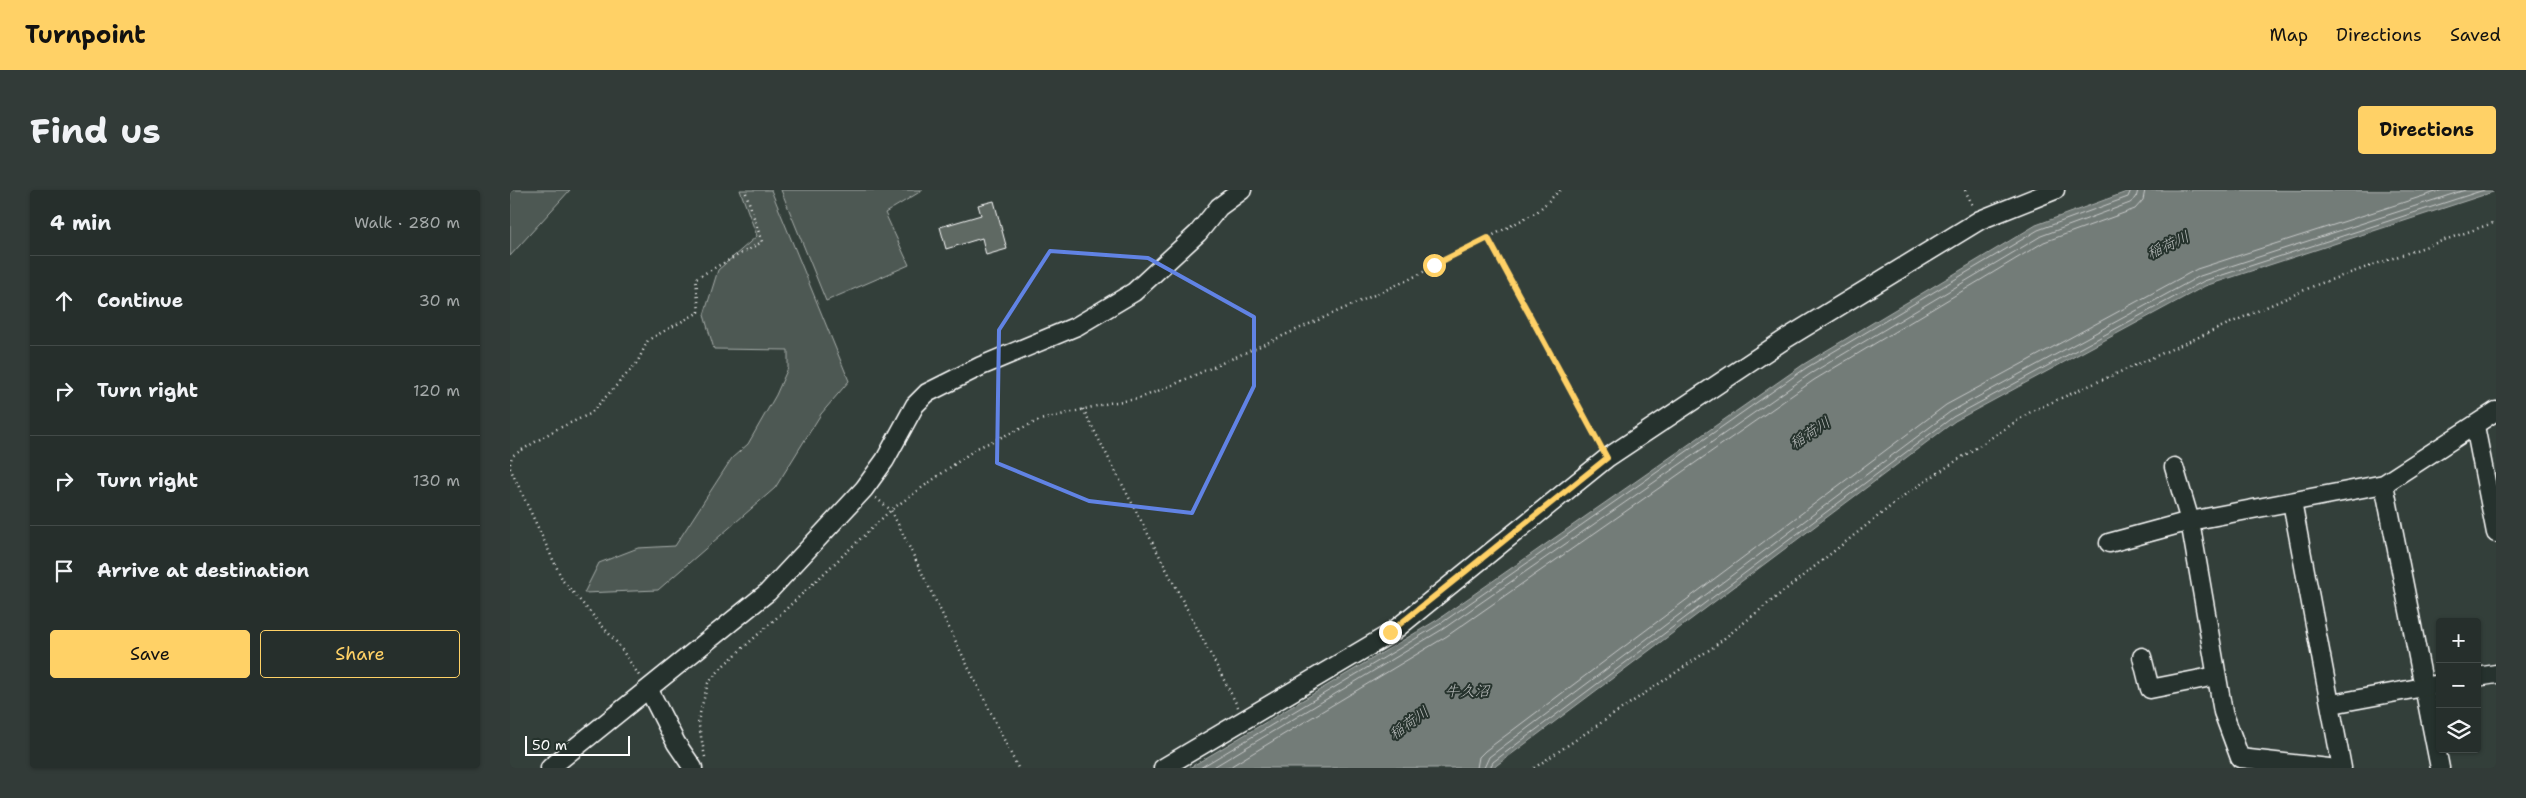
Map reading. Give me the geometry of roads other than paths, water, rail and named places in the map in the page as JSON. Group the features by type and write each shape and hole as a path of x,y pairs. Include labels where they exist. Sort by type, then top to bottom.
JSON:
{"street":[{"path":"550,768 649,690 659,678 768,592 864,488 885,460 915,405 927,393 981,366 1077,326 1134,292 1198,233 1219,208 1242,190"},
{"path":"1163,768 1245,721 1390,632 1607,458 1787,338 1980,220 2055,190"},
{"path":"2109,543 2190,521 2384,484 2496,411"},
{"path":"2475,426 2496,532"},
{"path":"2174,467 2190,521 2223,712 2240,758 2329,768"},
{"path":"2384,484 2432,685 2440,768"},
{"path":"2292,502 2332,704 2342,768"},
{"path":"2142,657 2150,689 2216,676"},
{"path":"2481,676 2496,674"},
{"path":"2332,704 2432,685"},
{"path":"649,690 676,744 700,764"}],"water":[{"name":"牛久沼","path":"2132,190 2496,191 2205,286 1955,421 1493,768 1189,768 1437,620 1804,364 2036,225"}],"water label":[{"name":"稲荷川","path":"2168,245"},
{"name":"稲荷川","path":"1810,433"},
{"name":"稲荷川","path":"1409,723"}]}
